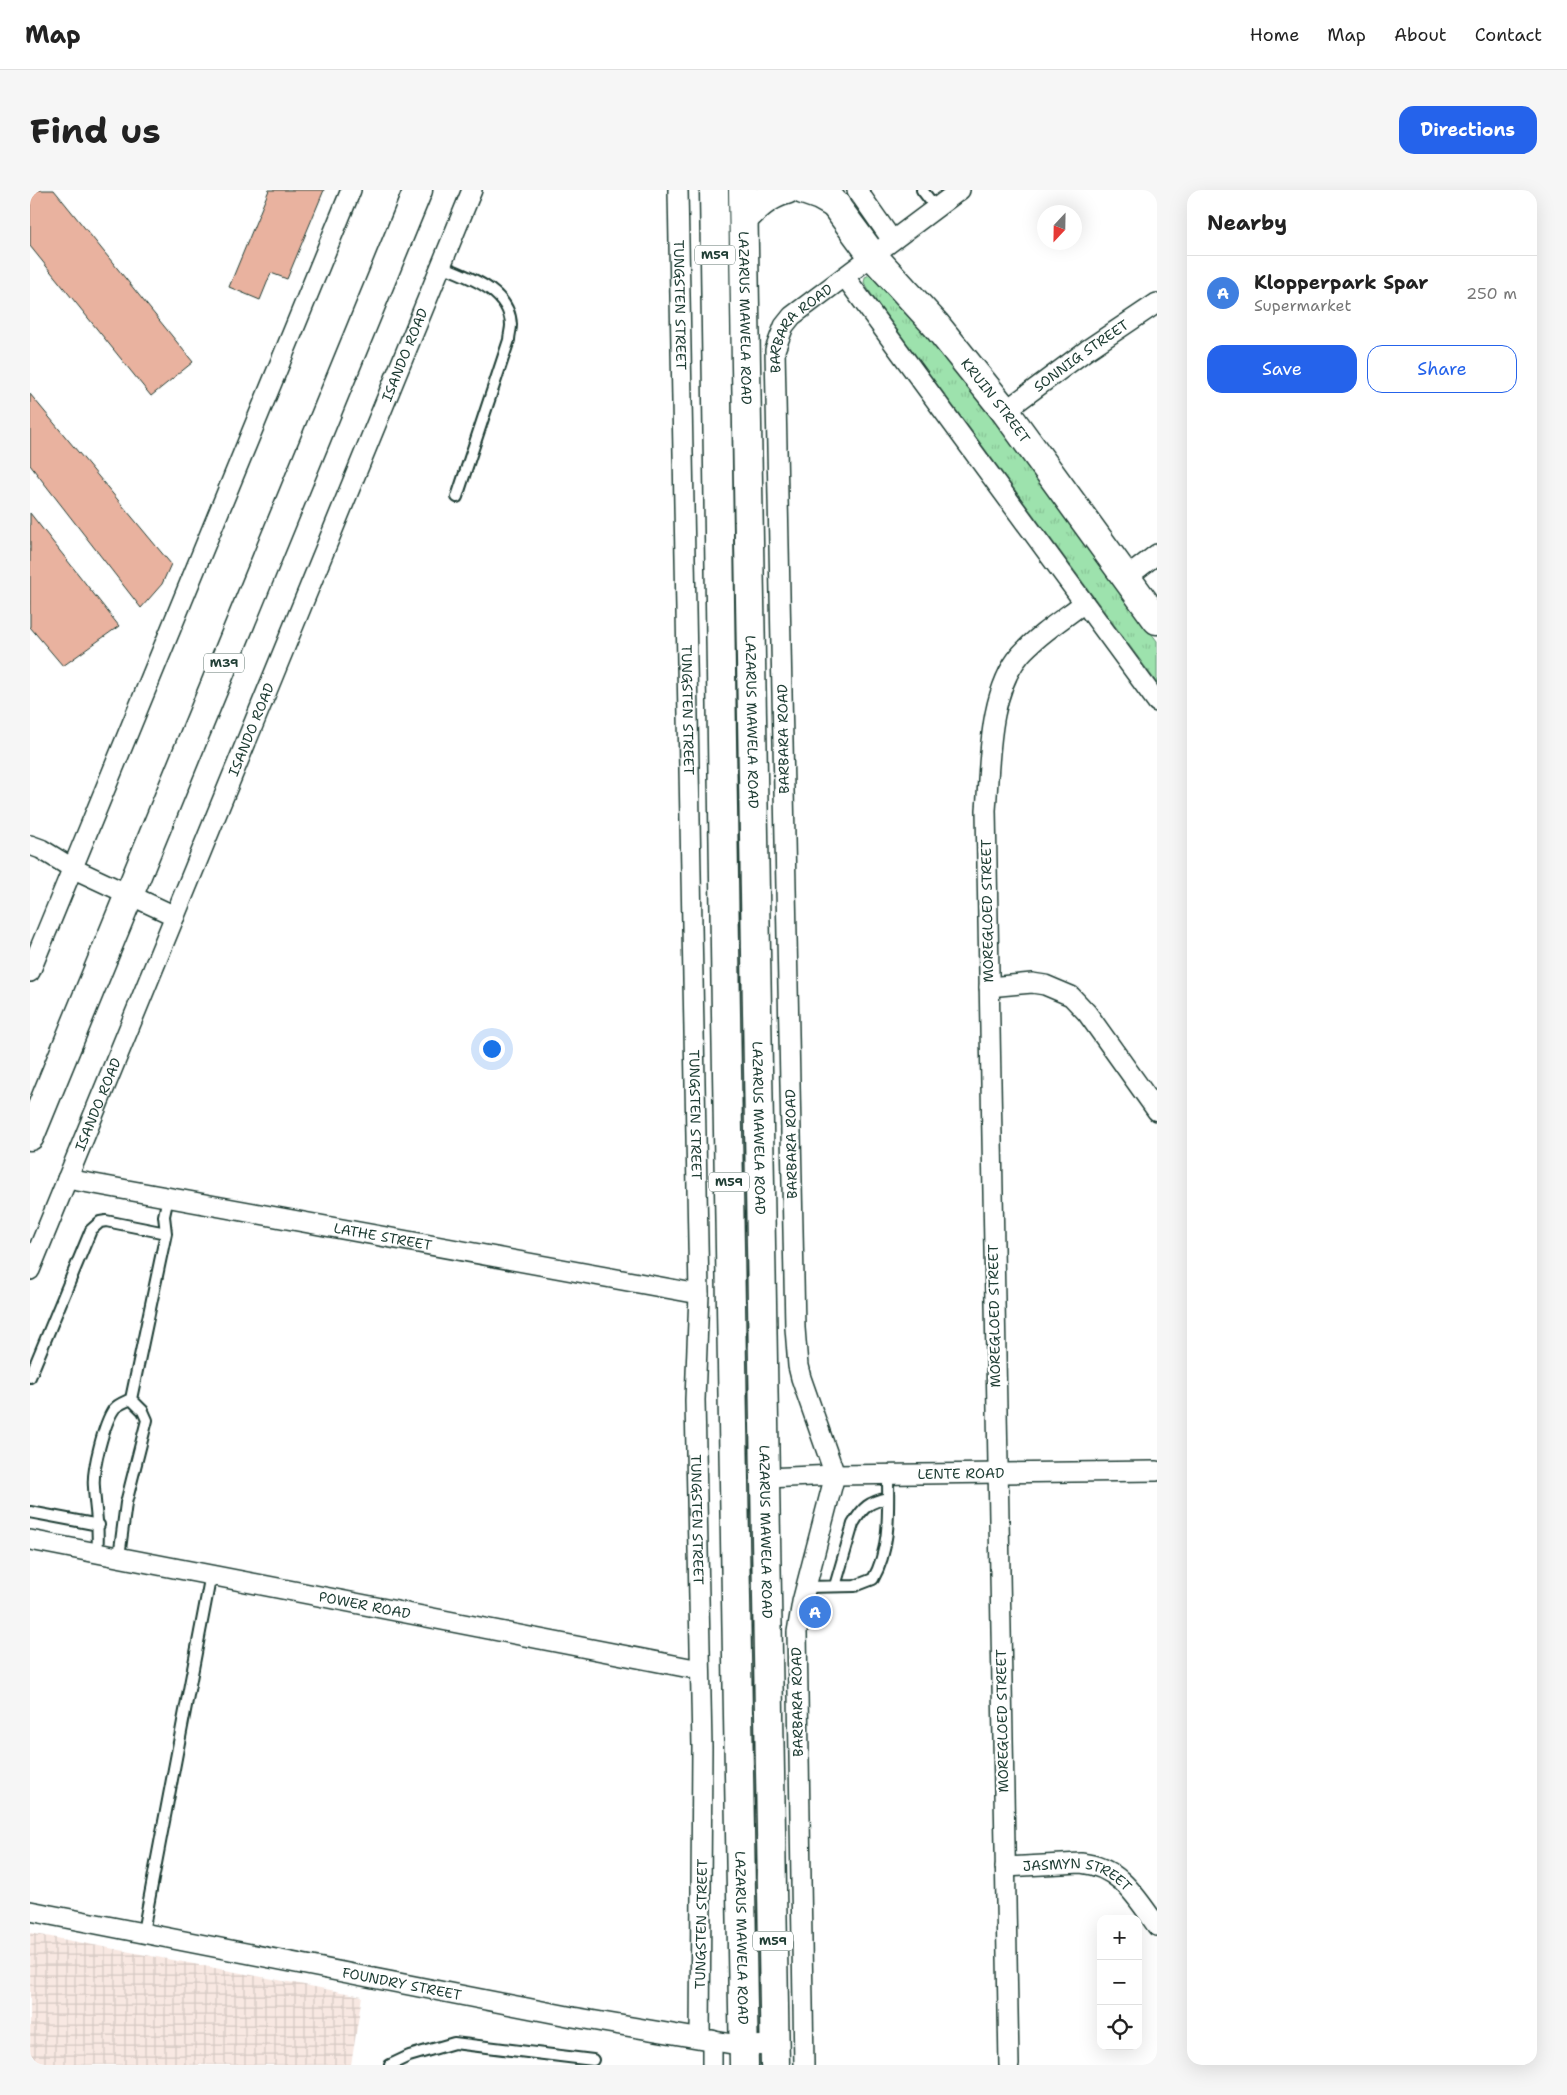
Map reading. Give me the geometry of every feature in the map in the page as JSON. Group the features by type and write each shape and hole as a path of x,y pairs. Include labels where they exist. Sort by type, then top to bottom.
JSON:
{"main road":[{"name":"M39","path":"30,1136 418,190"},
{"name":"LAZARUS MAWELA ROAD","path":"714,190 744,2055"},
{"name":"LAZARUS MAWELA ROAD","path":"743,190 766,1478 774,2055"},
{"path":"744,219 761,202 776,193 786,190"},
{"path":"803,190 820,196 839,195"},
{"name":"KRUIN STREET","path":"839,195 882,248 936,326 1005,411 1157,620"},
{"path":"736,1578 747,1512 752,1498 766,1478"}],"street":[{"path":"30,972 351,190"},
{"name":"ISANDO ROAD","path":"30,1270 472,190"},
{"name":"TUNGSTEN STREET","path":"678,190 699,1294 695,1400 706,2039 712,2065"},
{"name":"BARBARA ROAD","path":"804,2065 796,1644 798,1618 835,1475 801,1378 798,1366 795,1328 775,350 781,332 792,316 960,190"},
{"path":"846,277 1157,702"},
{"name":"SONNIG STREET","path":"1005,411 1087,350 1157,303"},
{"path":"1126,578 1157,554"},
{"name":"MOREGLOED STREET","path":"1008,2065 986,810 997,705 1004,682 1022,653 1030,645 1084,603"},
{"path":"30,845 129,896 175,916"},
{"path":"989,987 1032,983 1045,985 1072,996 1087,1013 1157,1111"},
{"name":"LATHE STREET","path":"67,1179 699,1294"},
{"name":"LENTE ROAD","path":"766,1478 835,1475 1157,1471"},
{"name":"POWER ROAD","path":"30,1540 700,1670"},
{"name":"JASMYN STREET","path":"1005,1867 1081,1863 1105,1868 1123,1881 1157,1926"},
{"name":"FOUNDRY STREET","path":"30,1911 573,2017 706,2039 744,2055 774,2055"}],"lane":[{"path":"922,190 936,208"},
{"path":"442,266 478,282 495,293 508,310 511,325 509,340 457,497"},
{"path":"97,1553 99,1525 93,1486 96,1460 115,1409 131,1399 166,1233 164,1216 168,1197"},
{"path":"30,1377 94,1226 106,1221 166,1233"},
{"path":"119,1557 126,1503 147,1420 143,1411 131,1399"},
{"path":"806,1587 855,1586 873,1579 882,1560 886,1544 888,1475"},
{"path":"835,1586 853,1524 872,1502 888,1498"},
{"path":"30,1512 99,1525"},
{"path":"143,1932 211,1574"},
{"path":"390,2065 409,2056 454,2043 593,2060"}],"shaded area":[{"path":"30,1933 362,1996 351,2065 30,2065"}],"green space":[{"path":"874,273 922,324 1157,641 1157,683 876,301 864,283 865,277"}],"building":[{"path":"30,190 54,190 193,362 151,396 30,246"},
{"path":"269,190 324,190 287,279 271,273 260,300 229,287"},
{"path":"30,394 171,564 162,584 141,608 30,465"},
{"path":"30,513 119,626 63,666 30,627"}],"place":[{"name":"Klopperpark Spar","path":"815,1612"}]}
